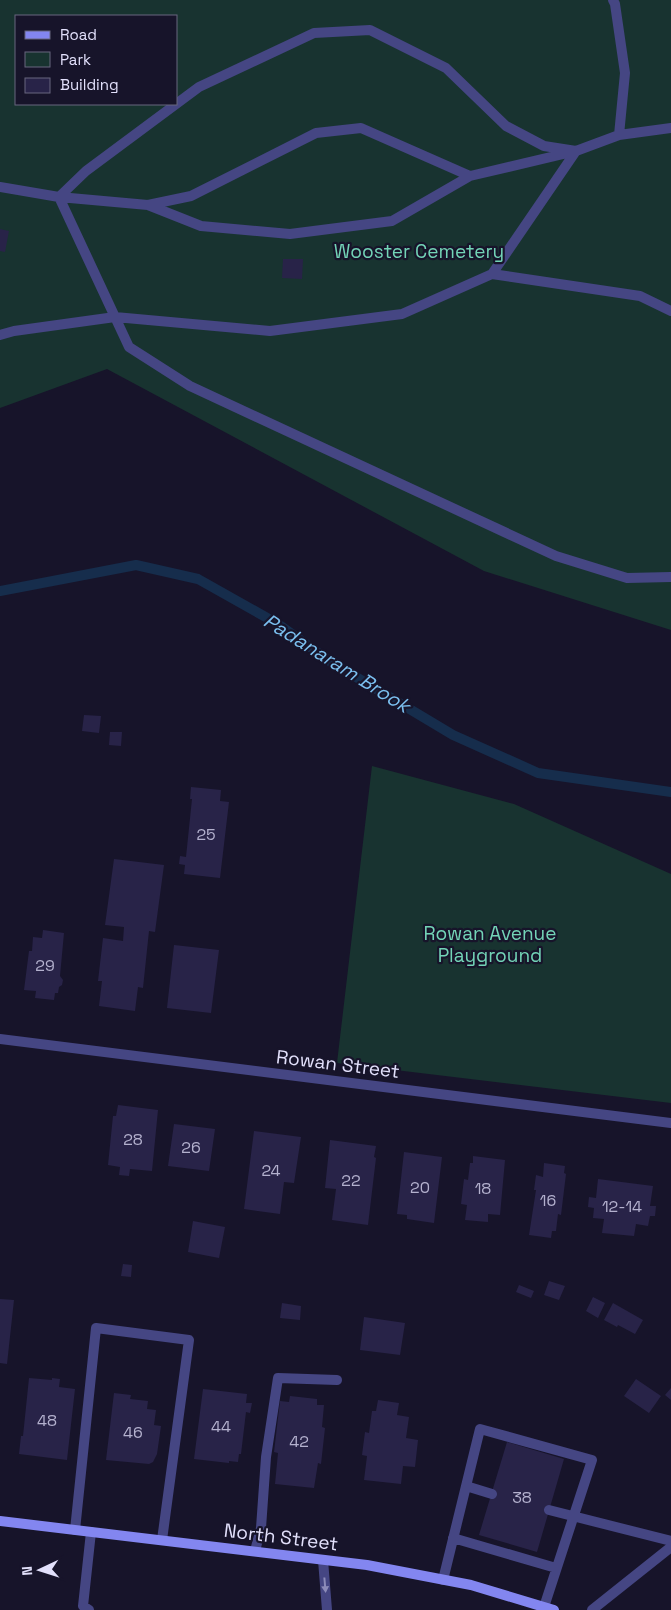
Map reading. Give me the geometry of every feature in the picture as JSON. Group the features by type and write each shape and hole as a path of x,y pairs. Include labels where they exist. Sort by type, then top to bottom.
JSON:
{"main road":[{"name":"North Street","path":"0,1521 367,1565 471,1585 549,1608"}],"street":[{"path":"613,0 625,72 619,135"},
{"path":"178,103 199,87 314,33 370,30 446,68 506,126 544,146 576,151"},
{"path":"60,197 86,171 175,105"},
{"path":"148,205 191,196 316,133 361,128 470,176"},
{"path":"0,187 60,197 148,205 201,226 290,234 392,221 470,176 576,151 619,135 671,128"},
{"path":"0,335 14,331 115,316 270,331 402,314 492,274 576,151"},
{"path":"60,197 129,347 199,390 556,556 627,578 671,578"},
{"path":"492,274 640,296 671,311"},
{"name":"Rowan Street","path":"0,1039 671,1123"},
{"path":"75,1530 96,1328 189,1340 162,1540"},
{"path":"255,1552 261,1528 266,1457 278,1378 337,1380"},
{"path":"443,1580 480,1429 592,1460 556,1568 549,1608"},
{"path":"466,1486 492,1494"},
{"path":"549,1510 671,1541"},
{"path":"89,1610 83,1606 91,1532"},
{"path":"453,1538 556,1568"},
{"path":"592,1610 671,1547"},
{"path":"323,1560 327,1610"}],"green space":[{"name":"Wooster Cemetery","path":"0,0 671,0 671,630 484,571 107,369 0,408"},
{"name":"Rowan Avenue Playground","path":"372,766 514,804 671,874 671,1103 337,1063"}],"building":[{"path":"0,229 9,231 5,252 0,251"},
{"path":"283,259 303,259 302,279 282,278"},
{"path":"84,715 101,716 99,733 82,731"},
{"path":"110,732 122,732 121,746 109,745"},
{"path":"191,787 221,790 220,801 229,802 220,878 184,874 185,865 179,864 180,856 186,857 192,799 190,799"},
{"path":"114,859 164,865 155,932 149,931 143,988 138,987 135,1011 99,1006 102,981 98,981 103,938 123,941 124,927 105,925"},
{"path":"43,930 64,933 60,976 63,980 58,993 55,993 54,1000 35,998 36,991 24,990 29,951 32,951 33,937 42,938"},
{"path":"174,945 219,950 211,1013 167,1008"},
{"path":"118,1105 158,1110 152,1171 130,1169 129,1176 119,1175 120,1167 108,1165 113,1116 116,1116"},
{"path":"174,1124 215,1129 209,1171 168,1166"},
{"path":"254,1131 301,1137 294,1183 284,1182 280,1214 244,1209"},
{"path":"330,1140 376,1146 368,1225 332,1220 336,1189 325,1188"},
{"path":"404,1152 442,1157 434,1223 407,1219 407,1215 397,1214"},
{"path":"473,1156 505,1160 500,1215 488,1214 488,1222 465,1220 467,1205 461,1204 464,1179 468,1180 470,1163 473,1163"},
{"path":"544,1163 565,1166 564,1173 566,1174 561,1215 558,1214 556,1231 552,1231 551,1238 529,1235 536,1190 534,1190 536,1175 543,1177"},
{"path":"598,1179 653,1186 650,1206 656,1206 655,1216 650,1216 648,1226 636,1224 634,1236 602,1233 604,1219 593,1218 594,1208 588,1207 589,1197 596,1198"},
{"path":"193,1221 225,1227 219,1258 188,1252"},
{"path":"123,1264 132,1265 131,1277 121,1276"},
{"path":"549,1281 565,1286 559,1300 544,1295"},
{"path":"519,1285 534,1291 531,1298 516,1292"},
{"path":"593,1297 605,1303 598,1318 586,1311"},
{"path":"0,1299 14,1300 7,1364 0,1363"},
{"path":"282,1303 301,1306 300,1320 280,1318"},
{"path":"613,1303 643,1320 635,1334 604,1320"},
{"path":"364,1317 405,1323 400,1355 360,1350"},
{"path":"29,1378 60,1379 59,1387 75,1389 67,1460 19,1454 21,1436 23,1436"},
{"path":"636,1379 661,1396 649,1413 624,1396"},
{"path":"671,1388 671,1400 665,1395"},
{"path":"203,1389 247,1394 246,1403 252,1403 250,1413 246,1412 241,1454 239,1454 238,1462 229,1461 229,1463 194,1459"},
{"path":"114,1393 131,1395 130,1399 148,1401 147,1409 156,1410 154,1425 161,1426 157,1454 153,1462 149,1464 106,1460"},
{"path":"290,1396 317,1399 317,1405 324,1405 322,1427 325,1428 321,1464 318,1463 314,1488 275,1484 278,1453 274,1452 280,1401 289,1402"},
{"path":"378,1400 399,1403 397,1415 409,1417 406,1438 418,1440 415,1467 403,1466 401,1484 364,1480 367,1456 362,1455 365,1432 369,1433 372,1411 376,1411"},
{"path":"507,1442 564,1459 537,1552 479,1535"}],"waterway":[{"name":"Padanaram Brook","path":"0,591 136,565 198,579 278,624 331,662 453,735 538,773 671,792"}]}
